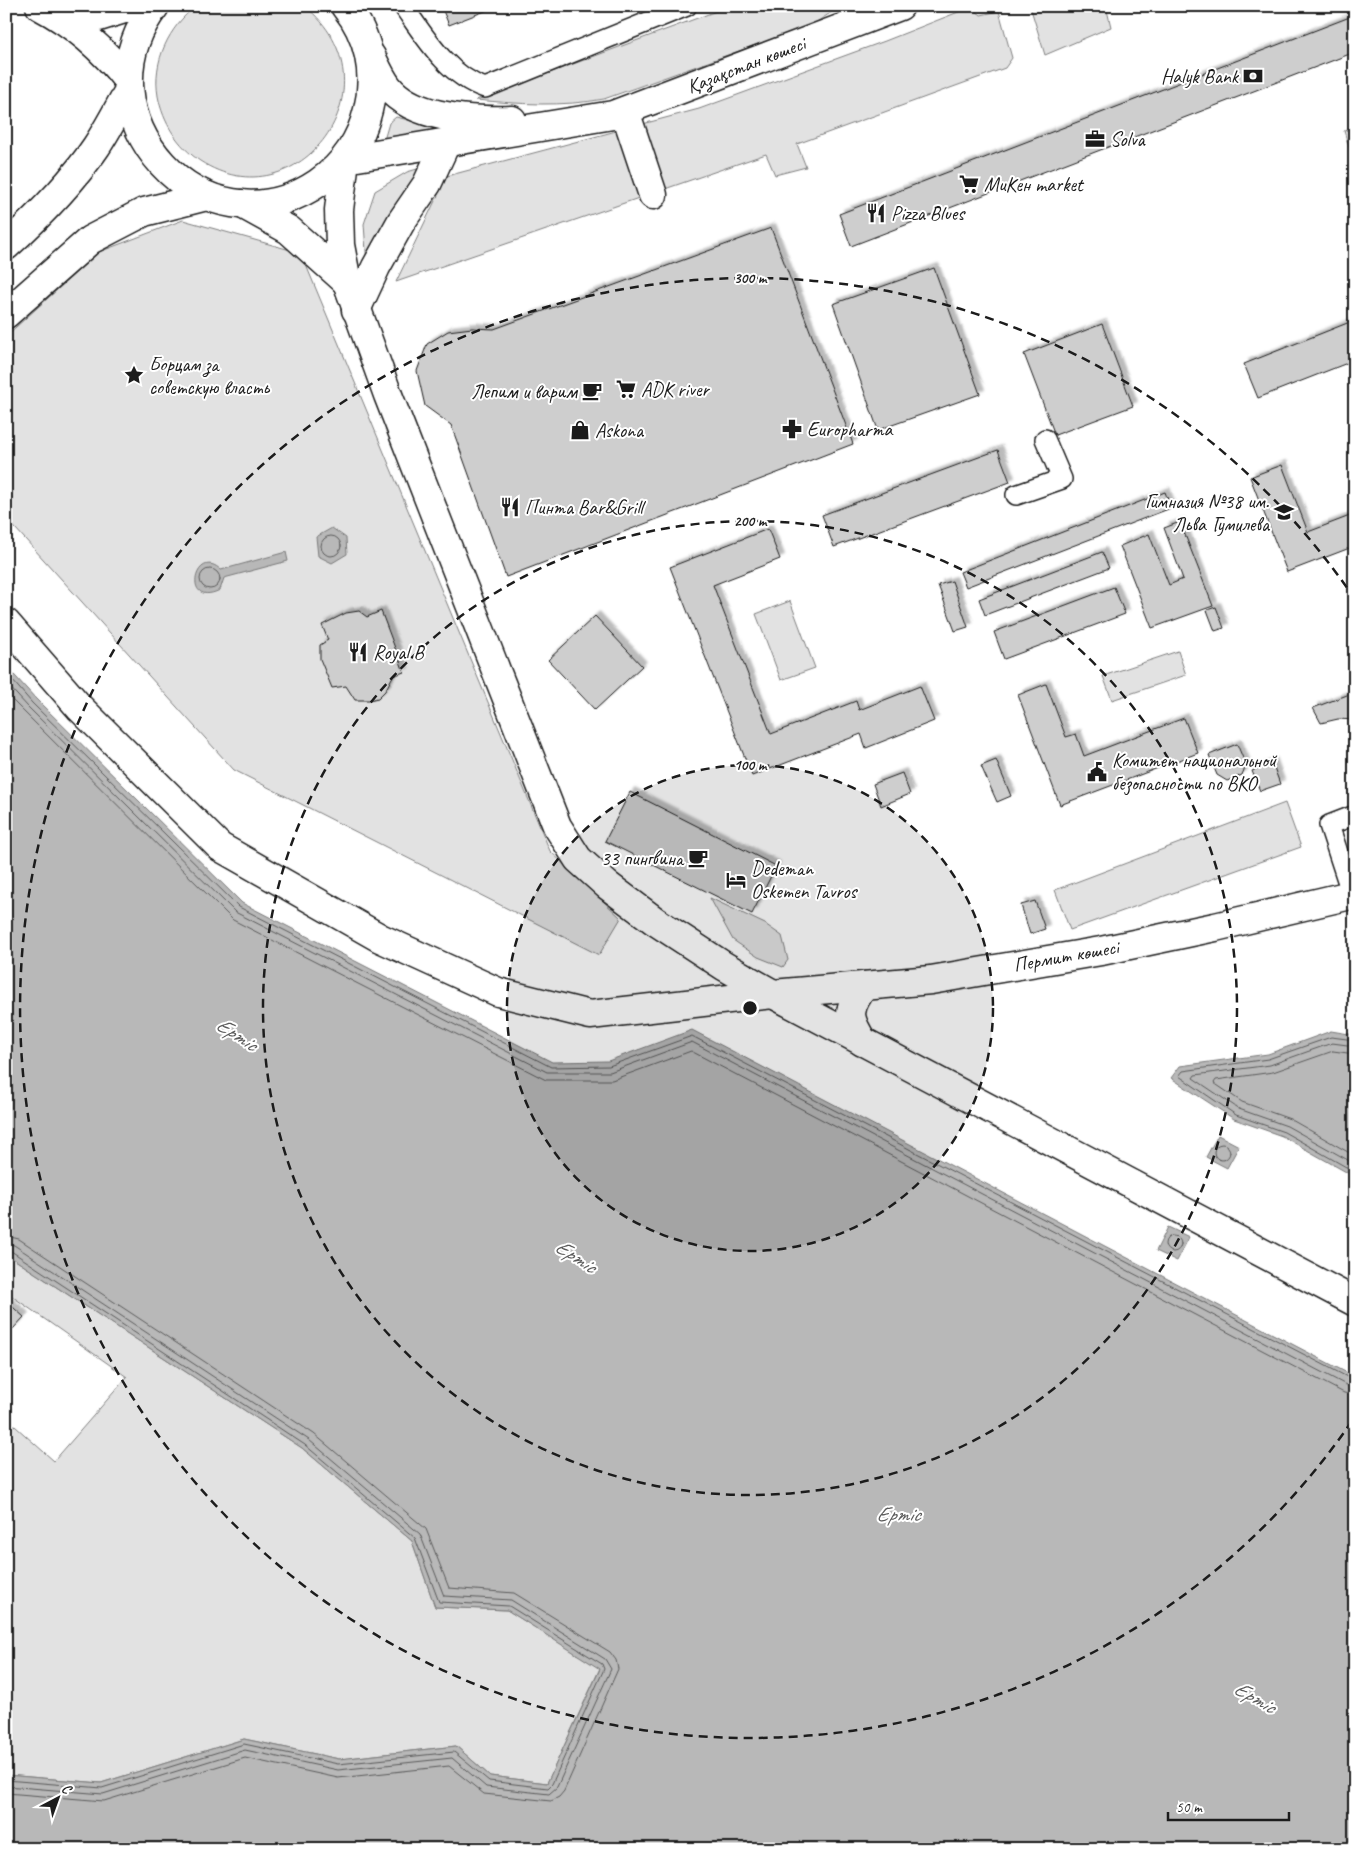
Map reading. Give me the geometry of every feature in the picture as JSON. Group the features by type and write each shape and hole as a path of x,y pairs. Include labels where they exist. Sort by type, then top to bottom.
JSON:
{"main road":[{"path":"48,10 99,17 134,6"},
{"path":"155,6 140,30 131,54 128,85 134,117 145,143 161,165 182,183 207,196 242,204 265,203 295,195 328,176 345,159 357,140 366,120 371,98 372,75 362,34 346,7"},
{"name":"Қазақстан көшесі","path":"345,159 591,120 625,111 900,6"},
{"path":"48,10 111,58 128,85"},
{"name":"Қазақстан көшесі","path":"368,53 389,88 417,108 443,116 495,120 591,120"},
{"path":"6,246 42,213 80,168 96,146 128,85"},
{"path":"625,111 653,195"},
{"path":"356,310 376,267 401,222 427,184 446,143"},
{"path":"345,159 339,210 340,245 347,282 356,310 557,826 578,859 607,885 655,921 773,994 1355,1302"},
{"path":"16,306 90,240 144,212 207,196"},
{"path":"242,204 289,230 347,282"},
{"name":"Пермит көшесі","path":"6,623 80,708 220,847 380,938 498,992 590,1015 773,994 931,980 1101,951 1215,927 1353,894"},
{"path":"863,1042 851,1023 852,1004 864,986"}],"street":[{"path":"404,6 432,46 458,74 468,82 485,88 688,6"},
{"path":"1016,495 1062,478 1045,439"},
{"path":"1353,894 1329,825 1355,815"}],"shaded area":[{"path":"196,6 305,6 332,38 343,73 340,107 325,137 301,161 271,175 236,176 200,161 178,141 160,106 157,83 158,70 160,58 171,34 186,14"},
{"path":"730,6 841,6 812,25 604,99 556,104 524,104 476,100"},
{"path":"1030,6 1106,6 1111,27 1045,55"},
{"path":"971,7 981,15 999,11 1012,58 1005,68 797,144 806,167 775,175 766,154 396,282 447,176 699,109 885,41"},
{"path":"396,117 429,125 499,133 384,140 389,123"},
{"path":"1355,128 1355,166 1344,131"},
{"path":"431,165 367,265 364,224 375,191 407,172"},
{"path":"183,220 301,253 550,851 621,918 599,955 234,770 6,518 6,336 99,252"},
{"path":"790,601 815,668 781,680 756,614"},
{"path":"1178,651 1186,675 1112,700 1103,676"},
{"path":"1285,803 1301,847 1070,930 1055,890"},
{"path":"710,898 765,924 782,936 788,960 783,967 758,957 733,940"},
{"path":"6,1254 302,1448 412,1541 435,1607 507,1610 600,1668 547,1783 490,1776 456,1746 339,1759 244,1739 101,1783 6,1775 6,1418 54,1461 127,1377 6,1292"}],"water":[{"path":"332,528 346,538 347,554 332,563 318,556 316,537"},
{"path":"286,552 288,561 224,578 220,590 208,594 200,591 196,585 199,570 204,565 212,564 221,570"},
{"name":"Ертіс","path":"6,666 36,699 242,903 552,1062 608,1061 692,1030 1355,1377 1355,1849 6,1849 6,1775 101,1783 244,1739 339,1759 456,1746 490,1776 547,1783 600,1669 507,1610 435,1607 412,1541 302,1448 6,1254"},
{"path":"1331,1031 1355,1035 1355,1177 1282,1136 1234,1119 1171,1078 1180,1066 1268,1054"},
{"path":"1218,1135 1239,1146 1227,1168 1206,1157"},
{"path":"1168,1227 1189,1237 1177,1261 1156,1251"}],"building":[{"path":"441,6 498,6 449,25"},
{"path":"1355,15 1355,52 851,246 839,214"},
{"name":"ADK river","path":"771,228 853,444 506,577 451,425 425,406 417,371 427,344 448,331 472,328 494,329"},
{"path":"934,268 980,394 878,430 833,304"},
{"path":"1355,320 1355,360 1258,398 1244,364"},
{"path":"1102,324 1133,406 1055,435 1024,354"},
{"path":"998,450 1010,482 834,547 822,515"},
{"name":"Гимназия №38 им. Льва Гумилева","path":"1282,465 1308,532 1355,514 1355,546 1287,572 1250,477"},
{"path":"1165,492 1171,508 966,587 960,572"},
{"path":"1180,522 1213,606 1152,628 1120,546 1149,534 1169,585 1183,579 1164,528"},
{"path":"768,529 780,559 713,585 771,734 856,701 859,710 920,686 934,721 866,748 861,734 752,776 670,567"},
{"path":"1102,552 1109,568 985,615 979,599"},
{"path":"952,581 968,627 955,631 938,585"},
{"path":"1114,587 1125,614 1004,659 994,632"},
{"path":"1216,607 1224,628 1215,631 1207,610"},
{"name":"Royal B","path":"359,611 367,617 381,611 404,672 393,676 385,691 378,698 369,700 355,700 346,686 332,688 320,659 320,645 328,640 322,625 346,613"},
{"path":"595,616 642,666 595,710 548,660"},
{"path":"1046,684 1066,737 1076,734 1084,756 1184,718 1198,753 1060,805 1018,695"},
{"path":"1355,692 1355,720 1338,719 1321,723 1313,708"},
{"path":"1237,744 1245,763 1244,770 1242,775 1227,781 1217,775 1209,755"},
{"path":"996,760 1011,796 997,802 981,766"},
{"path":"1272,762 1280,784 1260,791 1252,771"},
{"path":"902,773 910,794 881,806 873,784"},
{"path":"630,792 776,866 752,914 605,841"},
{"path":"1035,901 1045,929 1030,934 1021,905"},
{"path":"6,1301 24,1317 13,1329 6,1322"}],"place":[{"name":"Halyk Bank","path":"1253,76"},
{"name":"Solva","path":"1095,139"},
{"name":"МиКен market","path":"969,184"},
{"name":"Pizza Blues","path":"876,213"},
{"name":"Борцам за советскую власть","path":"134,375"},
{"name":"ADK river","path":"626,389"},
{"name":"Лепим и варим","path":"592,391"},
{"name":"Europharma","path":"792,429"},
{"name":"Askona","path":"580,430"},
{"name":"Пинта Bar&Grill","path":"510,507"},
{"name":"Гимназия №38 им. Льва Гумилева","path":"1284,512"},
{"name":"Royal B","path":"358,652"},
{"name":"Комитет национальной безопасности по ВКО","path":"1097,772"},
{"name":"33 пингвина","path":"698,858"},
{"name":"Dedeman Oskemen Tavros","path":"736,880"}]}
